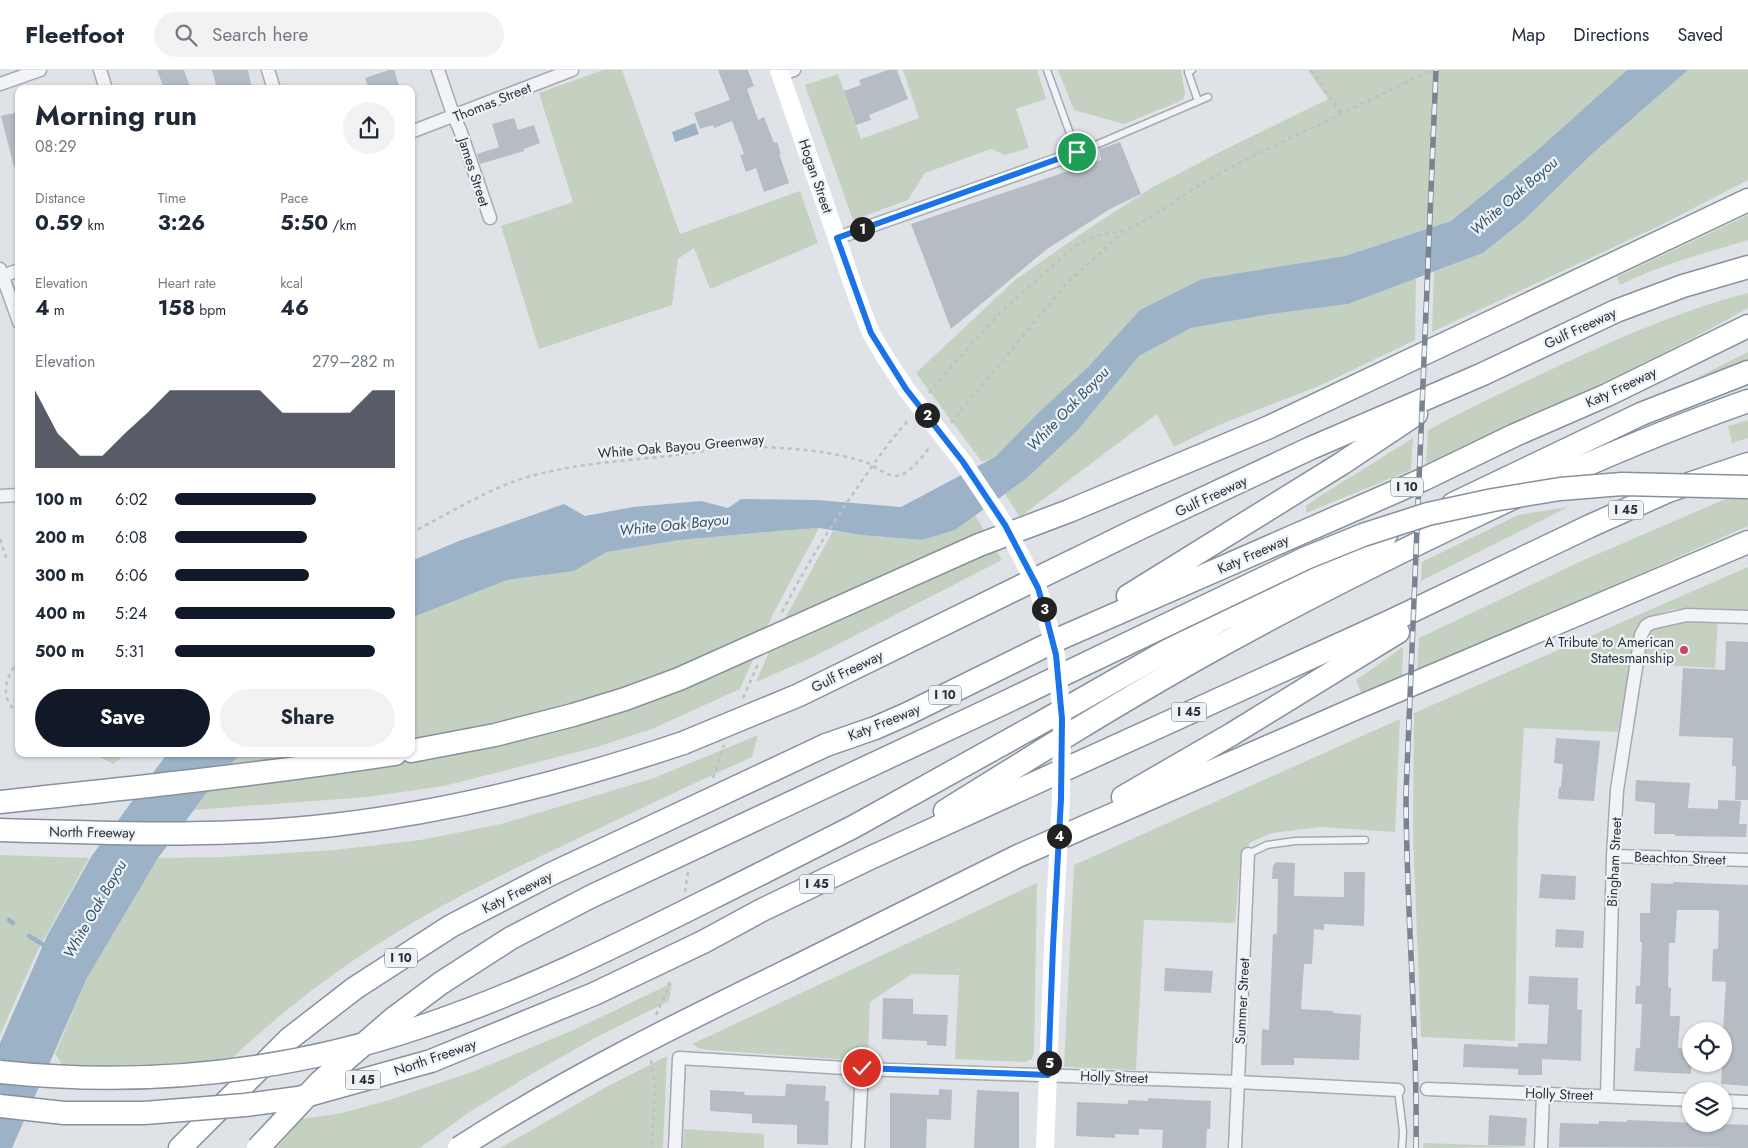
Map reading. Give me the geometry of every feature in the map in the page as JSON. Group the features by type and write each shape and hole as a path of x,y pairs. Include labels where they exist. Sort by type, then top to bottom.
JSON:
{"highway":[{"path":"415,750 495,735 573,715 679,680 979,546 1069,511 1267,428 1748,200"},
{"name":"Gulf Freeway","path":"683,743 798,695 1136,530 1311,448 1483,374 1616,312 1683,286 1748,267"},
{"name":"Katy Freeway","path":"180,1148 289,1039 355,988 450,926 551,874 826,745 875,728 907,714 1061,638 1422,480 1515,435 1607,395 1748,326"},
{"path":"0,1072 41,1076 129,1079 250,1069 317,1056 421,1027 529,985 760,874 878,812 1221,620 1387,534 1642,414 1748,372"},
{"path":"1061,638 1341,464 1432,403 1483,374"},
{"path":"1689,396 1748,378"},
{"path":"870,858 1024,761 1253,628 1414,546 1592,461 1748,401"},
{"name":"I 45","path":"870,858 1391,622 1590,526 1668,491 1748,464"},
{"path":"258,1148 320,1082 394,1018 441,983 511,938 592,896 1008,701 1306,558 1363,535 1428,514 1560,488 1630,484 1748,487"},
{"path":"459,1148 594,1068 664,1031 1018,856 1358,707 1748,542"},
{"path":"1018,856 1232,734 1508,566"},
{"name":"North Freeway","path":"0,830 220,833 332,825 439,810 519,792 593,772 683,743"},
{"path":"0,802 156,786 375,757"},
{"name":"North Freeway","path":"0,1106 64,1113 144,1113 246,1105 298,1098 431,1061 594,994 703,942 762,910 870,858"}],"main road":[{"name":"Hogan Street","path":"785,72 837,238 871,333 906,389 963,462 1005,525 1038,588 1056,655 1062,719 1061,799 1045,1148"}],"street":[{"path":"0,84 40,70"},
{"path":"100,70 105,85"},
{"path":"268,70 273,85"},
{"name":"James Street","path":"438,70 490,218"},
{"name":"Thomas Street","path":"415,131 572,70"},
{"path":"837,238 1077,152"},
{"path":"15,271 1,274 15,311"},
{"path":"0,496 15,495"},
{"name":"Bingham Street","path":"1607,1096 1613,856 1625,731 1639,641 1643,630 1650,623 1687,615 1748,617"},
{"name":"Summer Street","path":"1235,1148 1248,854"},
{"name":"Beachton Street","path":"1613,856 1748,860"},
{"name":"Holly Street","path":"674,1148 679,1058 862,1068 1398,1090"},
{"path":"858,1148 862,1068"},
{"name":"Holly Street","path":"1427,1089 1682,1100"},
{"path":"1541,1148 1543,1094"},
{"path":"1732,1101 1748,1102"}],"lane":[{"path":"1047,70 1077,152 1208,97"},
{"path":"1192,70 1188,72 1198,101"},
{"path":"1248,854 1267,846 1295,841 1365,840"},
{"path":"1398,1090 1403,1132 1402,1148"}],"path":[{"path":"1311,70 1342,114"},
{"path":"950,426 1065,285 1124,231 1151,217 1202,184 1241,162 1432,70"},
{"path":"926,398 1000,312 1074,247 1094,236 1124,231"},
{"path":"778,620 805,569 836,518 889,443 914,413"},
{"name":"White Oak Bayou Greenway","path":"415,531 499,487 525,478 577,466 754,446 792,448 836,455 864,461 881,472 901,474 910,468 937,440"},
{"path":"0,539 7,560"},
{"path":"15,666 5,678 2,686 2,696 6,705 15,712"}],"green space":[{"path":"603,70 622,70 680,234 800,191 818,243 710,289 694,248 678,259 672,305 539,349 501,226 573,202 539,93"},
{"path":"903,70 1037,70 1046,99 1016,109 1029,148 1005,155 991,149 925,173 908,200 853,220 805,85 838,74 861,139 919,118"},
{"path":"1058,70 1181,70 1185,94 1183,99 1178,102 1124,124 1074,110"},
{"path":"1308,70 1627,70 1534,153 1451,221 1345,256 1202,279 1089,366 1038,413 995,457 982,462 916,373 1015,280 1091,227 1153,187 1328,99"},
{"path":"1688,70 1748,70 1748,180 1659,226 1432,332 1434,272 1483,253 1524,220 1594,152"},
{"path":"1748,215 1748,240 1667,265 1620,285 1617,277"},
{"path":"1416,278 1415,340 1319,386 1219,425 1174,447 1157,414 1020,517 1005,494 1027,478 1077,431 1139,356 1191,328 1271,314 1348,304"},
{"path":"1748,293 1748,308 1709,330 1588,389 1426,464 1428,430 1589,352 1679,315"},
{"path":"1748,352 1748,361 1696,378"},
{"path":"1748,420 1748,438 1732,443 1728,426"},
{"path":"1413,438 1411,470 1306,513 1306,506 1317,498"},
{"path":"1730,497 1748,498 1748,526 1417,673 1419,638 1577,563"},
{"path":"1568,507 1421,581 1422,562 1518,515"},
{"path":"975,515 1002,560 811,658 756,682 778,631 833,531 922,540 955,530"},
{"path":"819,528 773,614 740,689 652,729 597,747 444,786 367,797 194,810 237,757 415,757 415,616 507,580 574,571 607,552 680,540"},
{"path":"1748,567 1748,611 1705,608 1675,609 1648,619 1637,628 1618,732 1524,728 1518,829 1515,1041 1421,1037 1413,834 1414,713"},
{"path":"1718,619 1715,668 1643,664 1645,639 1650,630 1678,621"},
{"path":"1403,647 1402,680 1363,697 1356,680"},
{"path":"1400,719 1395,832 1321,827 1272,833 1251,842 1241,853 1235,923 1144,920 1136,1070 1064,1067 1074,865"},
{"path":"758,735 752,757 504,874 445,904 400,930 347,965 296,1003 226,1064 66,1070 55,1054 87,978 158,858 223,857 334,850 420,840 501,824 654,778"},
{"path":"100,757 122,757 113,764"},
{"path":"0,855 89,858 37,952 0,1035"},
{"path":"1037,883 1034,1053 1032,1059 1025,1062 955,1059 959,975 912,974 870,1002 868,1053 850,1054 849,1060 708,1050 698,1048 692,1044"},
{"path":"672,983 669,1001 593,1039 530,1075 468,1113 420,1148 276,1148 302,1119 342,1113 386,1101 472,1072 578,1028"},
{"path":"667,1056 663,1148 500,1148 608,1086"},
{"path":"684,1129 764,1134 764,1148 683,1148"},
{"path":"1424,1143 1536,1147 1423,1148"}],"water":[{"name":"White Oak Bayou","path":"1627,70 1688,70 1594,152 1524,220 1483,253 1348,304 1271,314 1191,328 1139,356 1077,431 1027,478 955,530 922,540 861,535 819,528 680,540 607,552 574,571 507,580 415,616 415,559 459,541 564,504 585,516 633,507 701,501 728,508 741,499 817,500 901,507 995,457 1038,413 1089,366 1140,310 1202,279 1345,256 1451,221 1534,153"},
{"path":"695,123 699,134 675,142 672,132"},
{"name":"White Oak Bayou","path":"165,757 237,757 211,787 158,858 87,978 12,1148 0,1148 0,1043 47,936 91,857"}],"building":[{"path":"157,70 184,70 190,85 168,85 163,85"},
{"path":"212,70 248,70 251,85 216,85"},
{"path":"394,70 399,85 368,85 365,78"},
{"path":"718,70 748,70 754,86 747,89 758,120 764,117 774,143 777,142 789,183 764,192 756,168 746,172 740,155 744,154 732,121 714,128 713,125 700,129 694,113 730,100"},
{"path":"888,70 897,70 908,99 869,115 871,120 856,125 844,91 861,85 859,80"},
{"path":"15,113 15,167 14,167 1,116"},
{"path":"514,118 518,130 534,125 540,143 524,149 524,151 480,164 477,154 499,147 492,124"},
{"path":"1120,142 1141,194 1110,209 1047,249 951,329 911,224 1101,160 1100,149"},
{"path":"1726,641 1748,642 1748,800 1735,800 1736,766 1732,766 1733,738 1679,736 1683,668 1725,670"},
{"path":"1556,738 1600,741 1594,801 1558,799 1563,764 1554,763"},
{"path":"1636,780 1690,783 1688,808 1718,809 1718,800 1741,801 1739,824 1747,824 1746,837 1654,834 1655,803 1635,801"},
{"path":"1276,862 1295,863 1294,896 1344,897 1344,872 1365,872 1364,926 1324,924 1324,930 1314,929 1312,964 1304,964 1301,1009 1361,1015 1359,1060 1294,1058 1294,1065 1261,1065 1262,1029 1269,1030 1273,934 1277,934 1278,879 1272,879 1273,866"},
{"path":"1541,874 1576,876 1575,900 1539,898"},
{"path":"1673,882 1748,885 1748,1086 1732,1085 1732,1082 1721,1082 1722,1072 1732,1072 1732,1022 1724,1022 1726,982 1712,981 1713,949 1718,949 1719,911 1715,910 1677,910 1675,943 1669,943 1668,987 1671,988 1670,1016 1680,1016 1678,1048 1682,1048 1682,1072 1691,1072 1691,1074 1634,1071 1636,1048 1640,1048 1642,1004 1635,1004 1636,986 1640,986 1642,942 1640,942 1640,913 1650,913 1651,883 1673,884"},
{"path":"1556,929 1584,931 1583,948 1555,947"},
{"path":"1165,968 1213,971 1211,993 1164,991"},
{"path":"1529,976 1578,978 1577,1009 1582,1010 1581,1061 1542,1059 1542,1075 1518,1075 1518,1069 1463,1067 1464,1044 1518,1047 1518,1043 1547,1044 1549,1005 1528,1004"},
{"path":"883,998 913,999 913,1014 948,1015 946,1046 927,1045 927,1041 882,1039"},
{"path":"786,1084 826,1086 825,1101 829,1101 828,1145 797,1144 797,1125 752,1123 752,1114 710,1111 710,1090 745,1092 744,1095 785,1096"},
{"path":"939,1089 952,1090 951,1120 927,1119 926,1148 890,1148 890,1093 939,1095"},
{"path":"977,1090 1019,1092 1019,1148 974,1148"},
{"path":"1148,1098 1211,1101 1210,1129 1207,1129 1206,1148 1162,1148 1163,1130 1139,1129 1139,1135 1115,1134 1115,1138 1076,1136 1077,1102 1128,1104 1128,1100 1148,1101"},
{"path":"1489,1115 1527,1118 1525,1146 1488,1145"},
{"path":"1627,1120 1682,1122 1682,1132 1732,1132 1732,1124 1748,1125 1748,1148 1559,1147 1560,1123 1599,1124 1599,1121 1627,1122"}],"waterway":[{"path":"9,920 13,923"},
{"path":"29,936 47,947"}],"railway":[{"path":"1416,1148 1406,794 1436,70"}],"place":[{"name":"A Tribute to American Statesmanship","path":"1684,650"}],"route":[{"path":"862,1068 1048,1075 1061,799 1062,719 1056,655 1038,588 1005,525 963,462 906,389 871,333 837,238 1077,152"}]}
